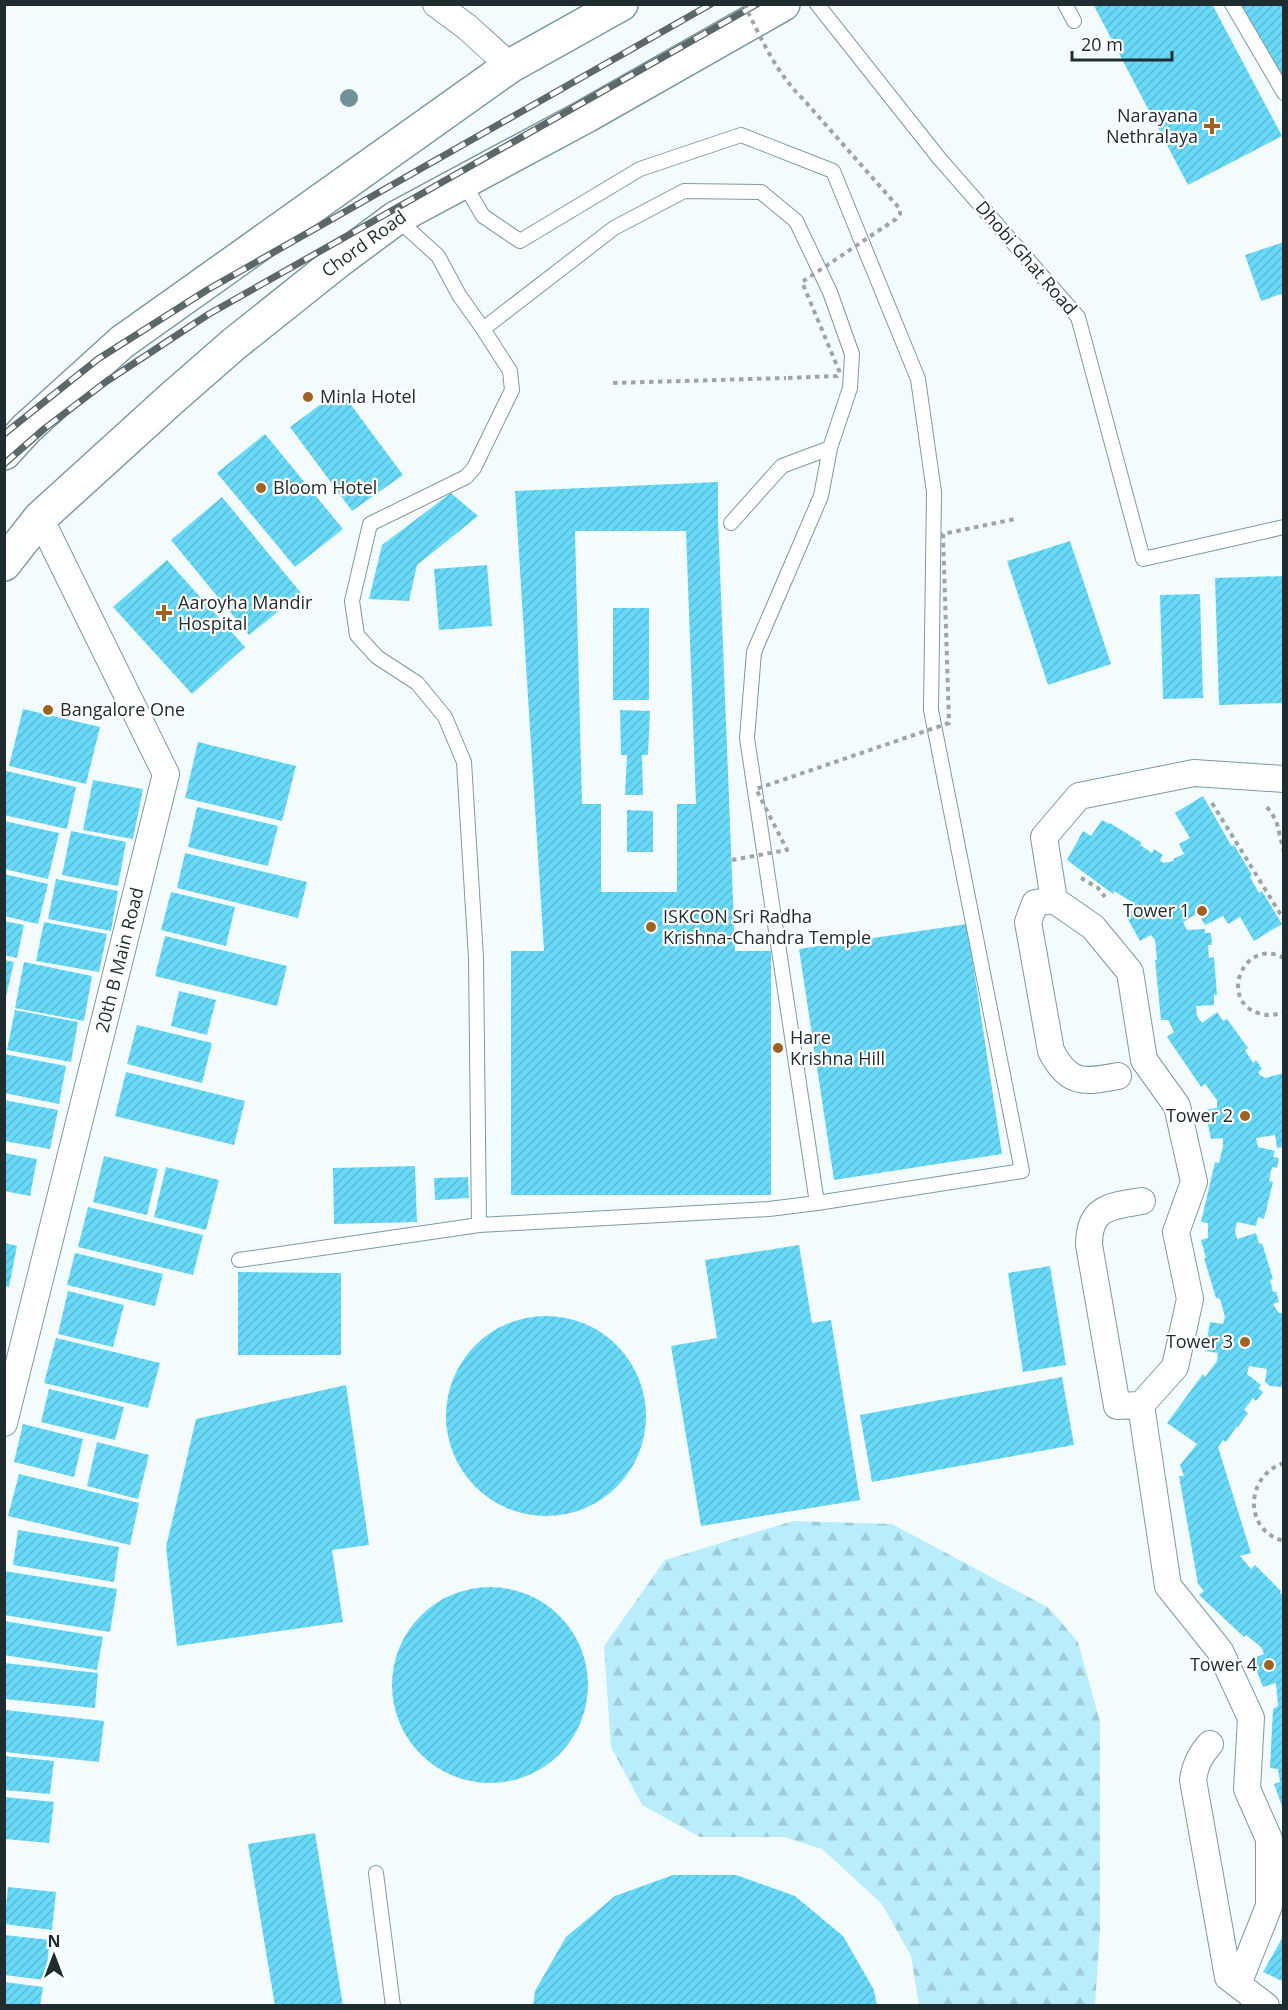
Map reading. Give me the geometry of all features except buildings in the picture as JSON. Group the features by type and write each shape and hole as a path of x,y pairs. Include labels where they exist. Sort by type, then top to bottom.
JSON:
{"main road":[{"path":"4,453 27,428 122,342 510,66 621,4"},
{"name":"Chord Road","path":"4,564 39,518 234,344 396,218 586,116 783,4"}],"street":[{"path":"436,4 467,27 510,66"},
{"name":"20th B Main Road","path":"4,1423 166,774 39,518"},
{"path":"1054,900 1044,837 1079,796 1194,773 1284,779"},
{"path":"1118,1076 1088,1082 1076,1078 1057,1062 1051,1051 1028,922 1035,903 1054,900 1094,927 1130,972 1144,1060 1177,1106 1194,1182 1176,1232 1190,1299 1175,1367 1141,1405 1118,1406 1089,1245 1089,1232 1093,1220 1110,1206 1142,1201"},
{"path":"1141,1405 1168,1586 1220,1651 1251,1718 1247,1789 1269,1839 1269,1906 1238,1984"},
{"path":"1210,1744 1200,1754 1194,1767 1193,1780 1228,1977 1266,2006"}],"lane":[{"name":"Dhobi Ghat Road","path":"817,4 939,158 1078,317 1143,559 1284,527"},
{"path":"1065,4 1074,21"},
{"path":"1232,4 1284,93"},
{"path":"239,1260 478,1225 758,1210 1023,1171 931,710 934,492 918,379 833,171 741,135 640,169 520,241 483,216 463,182"},
{"path":"483,329 614,228 684,191 761,192 796,220 830,292 852,354 850,388 830,448 821,496 754,652 747,738 817,1203"},
{"path":"396,218 438,256 459,295 510,371 512,390 474,468 466,477 370,524 352,601 357,635 377,657 417,683 445,717 464,762 476,958 478,1225"},
{"path":"731,524 782,466 830,448"},
{"path":"376,1874 393,2006"}],"path":[{"path":"613,383 837,376 840,373 802,282 896,219 900,214 900,209 804,99 788,84 764,45 744,4"},
{"path":"732,860 787,850 756,789 949,723 943,534 1015,519"},
{"path":"1245,777 1276,820 1284,852"},
{"path":"1206,795 1284,920"},
{"path":"1282,955 1269,953 1247,962 1238,982 1239,994 1244,1004 1255,1012 1268,1016 1284,1012"},
{"path":"1284,1463 1269,1470 1260,1480 1254,1493 1253,1506 1257,1520 1266,1531 1284,1541"}],"green space":[{"path":"793,1521 892,1524 1049,1608 1078,1642 1100,1722 1100,1930 1095,2005 919,2005 911,1956 882,1904 822,1849 784,1837 700,1837 642,1805 611,1747 604,1646 665,1560"}],"railway":[{"path":"4,434 98,359 207,290 711,4"},
{"path":"4,464 44,429 107,381 209,314 757,4"}],"place":[{"name":"Narayana Nethralaya","path":"1212,126"},
{"name":"Minla Hotel","path":"308,397"},
{"name":"Bloom Hotel","path":"261,488"},
{"name":"Aaroyha Mandir Hospital","path":"164,613"},
{"name":"Bangalore One","path":"48,710"},
{"name":"Tower 1","path":"1202,911"},
{"name":"ISKCON Sri Radha Krishna-Chandra Temple","path":"651,927"},
{"name":"Hare Krishna Hill","path":"778,1048"},
{"name":"Tower 2","path":"1245,1116"},
{"name":"Tower 3","path":"1245,1342"},
{"name":"Tower 4","path":"1269,1665"}]}
